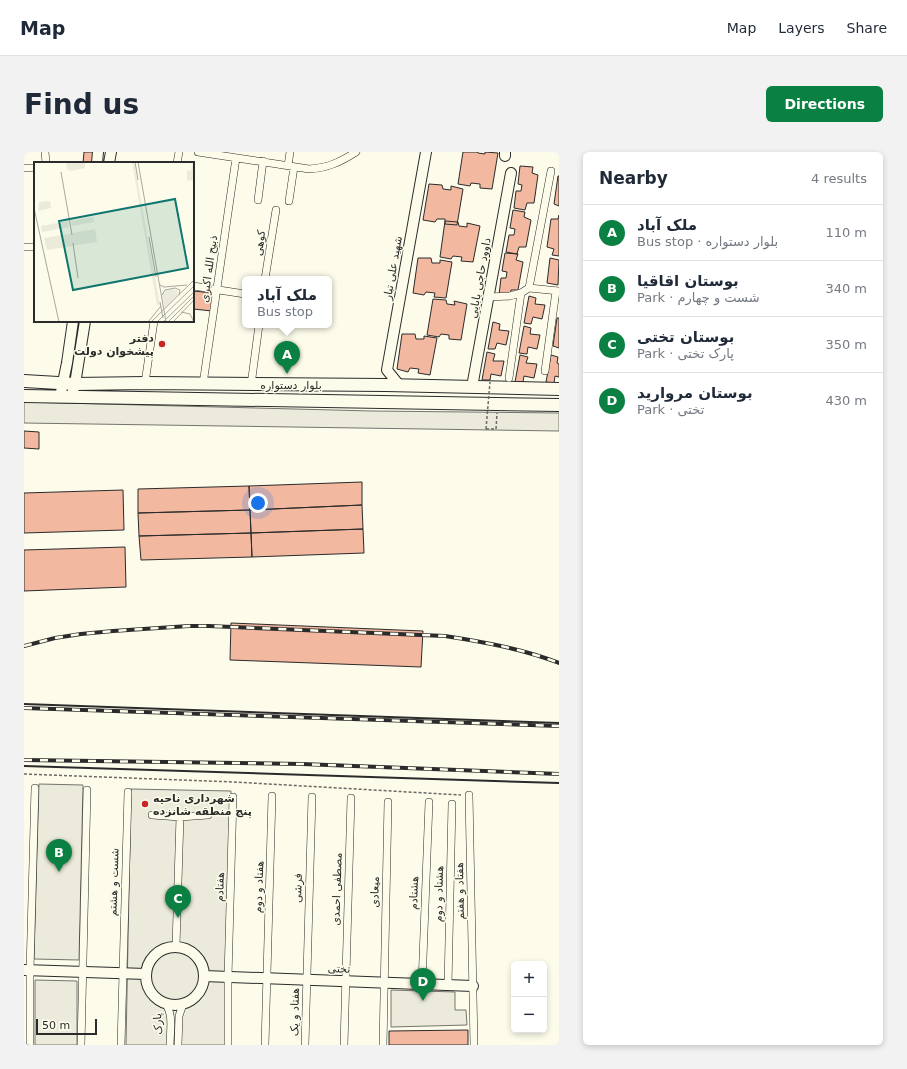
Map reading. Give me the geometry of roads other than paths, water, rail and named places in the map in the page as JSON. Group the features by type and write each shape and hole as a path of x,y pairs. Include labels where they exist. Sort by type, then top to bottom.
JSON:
{"main road":[{"name":"بلوار دستواره","path":"24,381 75,384 146,383 399,385 559,389"},
{"name":"بلوار دستواره","path":"24,396 559,405"}],"street":[{"path":"45,152 46,162"},
{"path":"97,162 98,152"},
{"path":"109,162 111,152"},
{"path":"177,162 179,152"},
{"path":"198,152 220,153 236,158 309,169 321,168 338,163 356,152"},
{"path":"257,152 259,161 258,200"},
{"path":"289,201 291,167 290,152"},
{"name":"شهید علی تبار","path":"399,385 387,370 426,152"},
{"name":"ذبیح الله اکبری","path":"203,384 218,290 236,158"},
{"path":"529,288 551,171"},
{"name":"داوود حاجی بابایی","path":"472,387 511,173"},
{"name":"کوهی","path":"265,276 276,210"},
{"path":"194,286 242,294"},
{"path":"489,298 510,296 521,293 529,288 558,291 545,371"},
{"path":"509,378 521,293"},
{"path":"65,397 62,383 67,363 73,322"},
{"path":"65,397 75,384 85,322"},
{"path":"146,383 154,322"},
{"path":"251,385 259,328"},
{"path":"30,1045 27,970 34,788"},
{"path":"81,1045 87,790"},
{"name":"شست و هشتم","path":"120,1045 128,792"},
{"name":"هفتاد و هفتم","path":"469,795 474,1045"},
{"name":"هفتاد و دوم","path":"266,1045 272,796"},
{"name":"هفتادم","path":"228,1045 228,977 233,797"},
{"name":"فرشی","path":"306,980 312,797"},
{"name":"مصطفی احمدی","path":"344,1045 351,798"},
{"name":"میعادی","path":"383,1045 388,802"},
{"name":"هشتادم","path":"422,984 429,802"},
{"name":"هشتاد و دوم","path":"448,985 452,804"},
{"path":"152,815 180,817 208,816"},
{"path":"176,946 180,817"},
{"path":"176,946 193,952 199,959 203,967 203,986 192,1000 183,1004 165,1004 157,999 151,992 147,984 146,974 150,961 159,951 176,946"},
{"path":"27,970 146,974"},
{"name":"تختی","path":"204,976 473,986"},
{"name":"هفتاد و یک","path":"305,1045 306,980"},
{"name":"پارک","path":"165,1004 170,1009 171,1016 170,1045"},
{"name":"پارک","path":"178,1045 179,1016 183,1004"}],"railway":[{"path":"24,646 55,638 81,634 189,626 209,626 445,636 503,646 559,663"},
{"path":"24,708 559,726"},
{"path":"24,760 302,764 559,774"}],"place":[{"name":"دفتر پیشخوان دولت","path":"162,344"},
{"name":"ملک آباد","path":"287,374"},
{"name":"شهرداری ناحیه پنج منطقه شانزده","path":"145,804"},
{"name":"بوستان اقاقیا","path":"59,872"},
{"name":"بوستان تختی","path":"178,918"},
{"name":"بوستان مروارید","path":"423,1001"}]}
